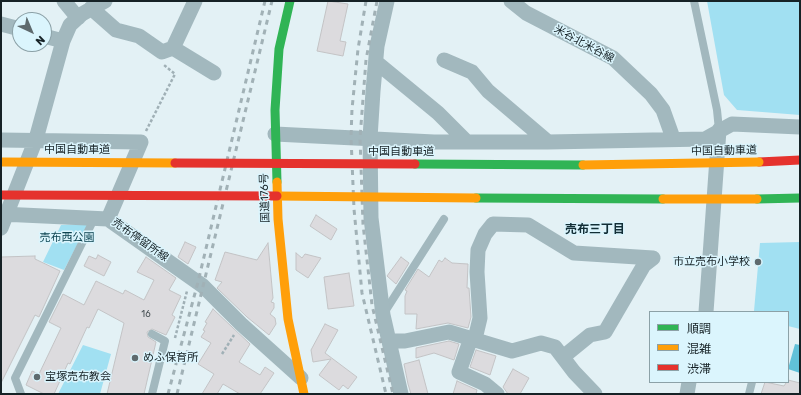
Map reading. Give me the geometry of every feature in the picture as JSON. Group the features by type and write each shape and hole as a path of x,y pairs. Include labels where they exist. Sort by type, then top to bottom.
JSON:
{"highway":[{"name":"国道176号","path":"290,1 279,49 275,134 279,235 288,319 304,394"},
{"name":"中国自動車道","path":"1,162 570,165 800,160"},
{"path":"1,195 800,198"}],"street":[{"path":"64,1 78,18"},
{"path":"102,218 3,219 36,139 63,41 70,25 92,8 105,1"},
{"path":"168,50 195,1"},
{"path":"387,1 377,46 370,138 371,218 383,315 401,394"},
{"name":"米谷北米谷線","path":"511,1 526,13 613,58 651,94 663,110 673,138"},
{"path":"92,8 116,30 139,36 214,74"},
{"path":"1,24 12,27"},
{"path":"52,38 63,41"},
{"path":"444,60 472,72 488,91 548,142"},
{"path":"376,62 438,113 465,140"},
{"path":"275,134 434,142 465,140 548,142 673,138 705,139 732,124 800,127"},
{"path":"706,311 719,130"},
{"path":"1,140 36,139 141,142"},
{"name":"売布停留所線","path":"141,142 102,218 203,286 241,324 301,378"},
{"path":"497,394 485,384 459,372 480,318 477,272 478,250 485,234 493,224 528,225 574,254 653,258 644,265 605,332 590,335 562,357"},
{"path":"389,342 405,341 449,332 512,351 541,343 555,347 594,394"},
{"path":"687,394 689,383"}],"lane":[{"path":"694,1 717,110 719,130"},
{"path":"21,394 15,378 102,218"},
{"path":"383,315 444,219"},
{"path":"152,334 165,341 152,394"},
{"path":"749,394 752,383"}],"path":[{"path":"141,142 175,74 164,66 168,50"},
{"path":"173,346 191,277"},
{"path":"222,354 241,324"}],"green space":[{"path":"707,1 800,1 800,115 737,110 724,95"},
{"name":"売布西公園","path":"88,224 64,270 43,262 61,225"},
{"path":"800,242 800,329 789,326 789,311 754,311 760,243"},
{"path":"83,345 111,354 100,394 58,394"}],"shaded area":[{"path":"795,344 800,345 800,373 789,369"}],"building":[{"path":"328,1 348,4 340,41 346,42 343,56 317,51"},
{"path":"316,215 337,229 331,240 310,226"},
{"path":"185,242 196,247 188,264 178,257"},
{"path":"268,243 273,298 271,302 274,303 274,308 270,314 275,318 276,324 269,335 247,317 217,288 222,282 215,280 225,252 257,260"},
{"path":"296,253 302,258 305,254 321,258 308,278 296,270"},
{"path":"98,255 111,262 104,276 84,266 89,256 96,259"},
{"path":"35,256 35,259 60,271 39,317 35,315 1,383 1,257"},
{"path":"146,257 176,278 169,290 181,296 172,315 175,317 166,335 152,329 147,332 148,337 156,342 144,394 107,394 124,323 98,309 89,328 87,327 70,364 68,363 54,394 44,394 26,385 32,371 39,374 61,328 49,322 63,294 84,305 96,281 123,294 125,290 144,300 154,280 137,272"},
{"path":"401,257 409,263 396,284 387,276"},
{"path":"445,258 452,263 468,264 467,288 469,288 471,317 468,328 448,323 416,329 417,314 405,314 405,296 407,291 405,290 418,269 429,277 439,260 442,262"},
{"path":"349,273 354,306 328,309 324,277"},
{"path":"213,309 250,344 239,362 260,375 265,367 274,373 260,394 240,394 223,384 217,394 202,394 214,374 198,364 211,343 201,337 205,331 203,330 207,323 205,322"},
{"path":"325,324 338,330 325,353 357,377 348,389 343,385 339,390 319,375 331,359 313,362 311,350"},
{"path":"449,341 459,344 454,360 434,353 416,358 416,348"},
{"path":"476,350 496,356 490,375 470,367"},
{"path":"419,360 428,394 411,394 408,384 404,364"},
{"path":"513,369 529,378 520,394 508,394 503,387"},
{"path":"789,380 800,383 800,394 761,394 765,383 784,386 786,383 789,383"},
{"path":"457,381 477,390 476,394 453,394"}],"railway":[{"path":"168,394 198,282 265,1"},
{"path":"177,394 272,1"},
{"path":"366,1 358,49 352,109 351,137 354,209 362,293 386,394"},
{"path":"377,1 366,60 360,138 363,224 372,305 393,394"}],"traffic: fast":[{"path":"277,182 275,110 279,49 290,1"},
{"path":"415,164 583,165"},
{"path":"476,198 663,199"},
{"path":"757,199 800,198"}],"traffic: slow":[{"path":"1,162 175,163"},
{"path":"583,165 759,162"},
{"path":"277,182 278,219 288,319 304,394"},
{"path":"277,196 476,198"},
{"path":"663,199 757,199"}],"traffic: jam":[{"path":"759,162 800,160"},
{"path":"175,163 415,164"},
{"path":"1,195 277,196"}],"place":[{"name":"市立売布小学校","path":"758,262"},
{"name":"めふ保育所","path":"135,358"},
{"name":"宝塚売布教会","path":"37,377"}],"district":[{"name":"売布三丁目","path":"595,230"}]}
